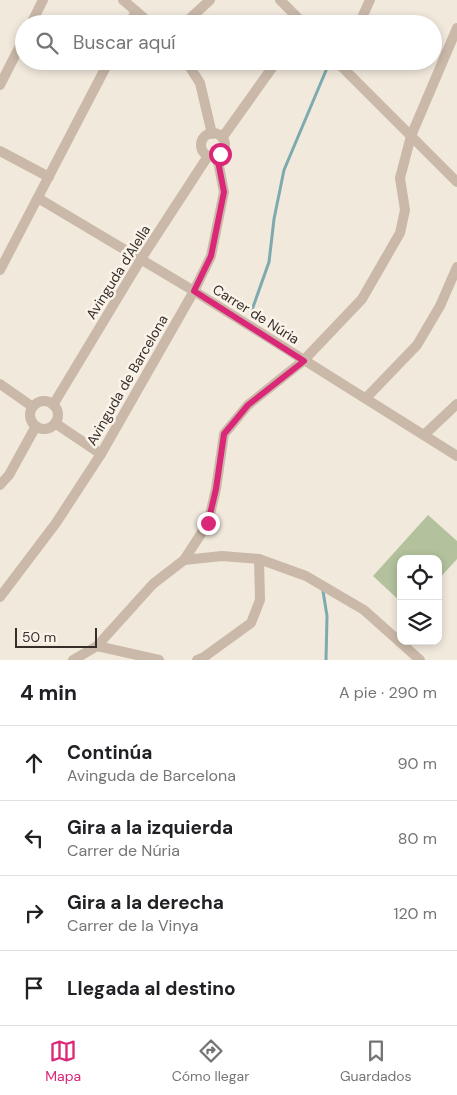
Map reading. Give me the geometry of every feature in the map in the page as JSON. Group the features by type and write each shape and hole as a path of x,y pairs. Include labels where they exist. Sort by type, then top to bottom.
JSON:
{"street":[{"path":"36,15 43,0"},
{"path":"123,0 141,15"},
{"path":"194,15 210,0"},
{"path":"363,15 370,0"},
{"path":"283,1 296,15"},
{"path":"134,15 136,11"},
{"path":"442,63 457,28"},
{"path":"0,85 15,56"},
{"path":"0,270 104,70"},
{"path":"192,70 200,83 212,134"},
{"path":"222,138 212,134 206,137 202,143 203,150 212,156 223,152 222,138 270,70"},
{"path":"348,70 457,182"},
{"path":"74,660 97,646 153,584 184,560 208,523 216,489 224,434 248,405 304,361 362,300 400,233 405,210 400,178 411,136 439,70"},
{"path":"0,151 49,177"},
{"name":"Avinguda d'Alella","path":"53,405 141,259 212,156"},
{"name":"Avinguda de Barcelona","path":"0,596 4,584 56,523 101,454 194,291 211,256 224,192 212,156"},
{"name":"Carrer de Núria","path":"38,198 194,291 457,456"},
{"path":"366,398 417,345 440,306 457,267"},
{"path":"0,384 33,408"},
{"path":"45,401 53,405 58,417 55,423 45,429 36,426 31,418 33,408 40,402 45,401"},
{"path":"424,434 457,404"},
{"path":"55,423 101,454"},
{"path":"0,485 9,475 36,426"},
{"path":"184,560 222,556 259,560 306,576 364,610 420,660"},
{"path":"197,660 251,623 260,600 259,560"},
{"path":"97,646 159,660"}],"green space":[{"path":"428,515 457,541 457,559 442,576 442,555 397,555 397,598 373,576"}],"waterway":[{"path":"252,310 269,262 274,219 284,170 326,70"},
{"path":"323,591 327,616 326,660"}],"route":[{"path":"208,523 216,489 224,434 248,405 304,361 194,291 211,256 224,192 217,156 220,154"}]}
